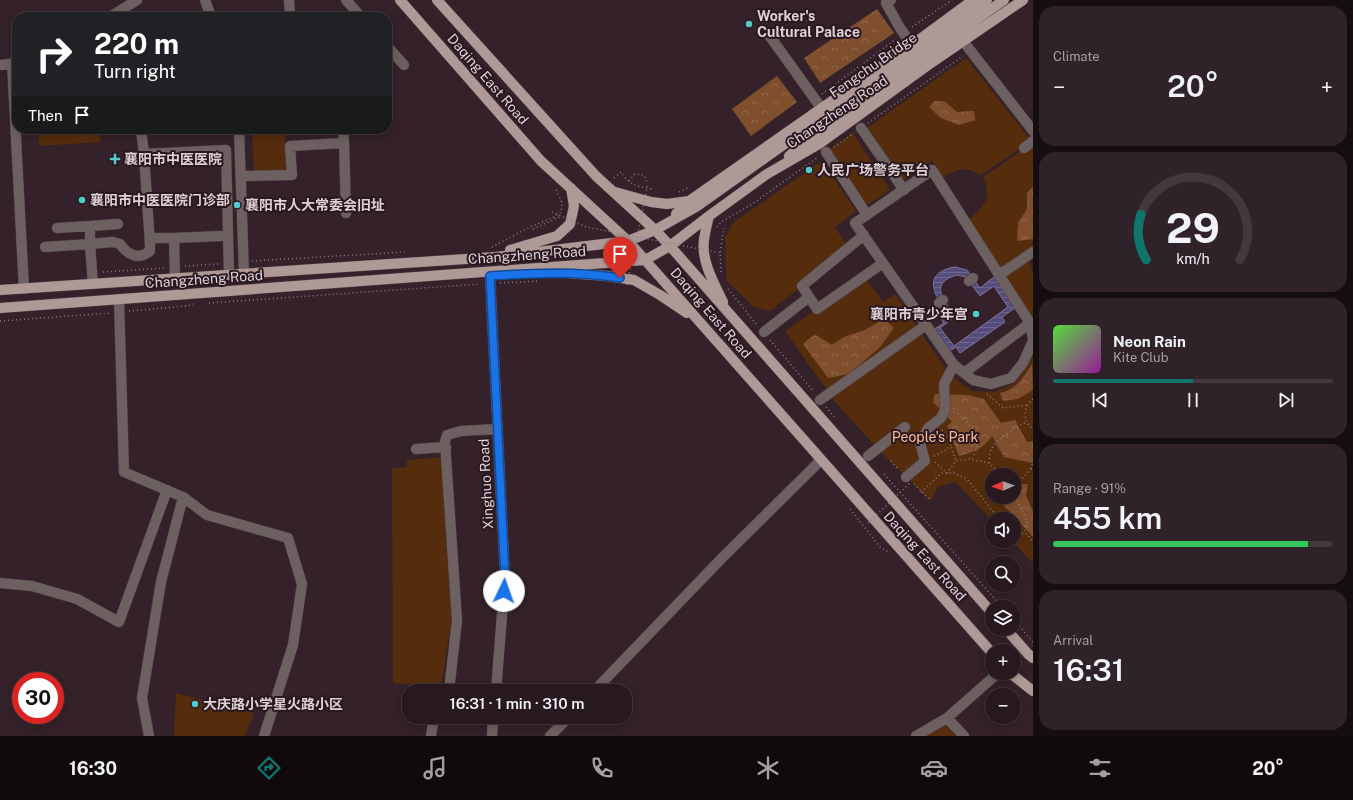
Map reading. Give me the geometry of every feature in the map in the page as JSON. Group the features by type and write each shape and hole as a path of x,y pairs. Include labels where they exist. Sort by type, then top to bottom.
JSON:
{"main road":[{"name":"Daqing East Road","path":"400,0 541,161 632,239 646,260 698,320 985,645"},
{"name":"Daqing East Road","path":"437,0 596,176 670,246 985,605"},
{"name":"Changzheng Road","path":"0,290 496,257 632,239 665,225 973,0"},
{"name":"Fengchu Bridge","path":"767,174 819,126 987,0"},
{"name":"Fengchu Bridge","path":"692,204 819,126 1004,0"},
{"name":"Changzheng Road","path":"0,308 646,260 670,246 767,174 819,144 1024,0"},
{"path":"496,257 509,251 557,236 570,224 574,206 571,188"},
{"path":"612,191 651,202 667,204 692,204"},
{"path":"709,216 704,242 706,262 713,281 731,316"},
{"path":"441,275 458,278 490,280 527,274 568,273 634,280 698,320"},
{"path":"1012,636 1033,658"},
{"path":"1019,680 1033,691"}],"street":[{"path":"125,12 137,0"},
{"path":"205,0 209,12"},
{"path":"289,0 290,12"},
{"path":"346,0 357,12"},
{"path":"891,0 886,3 912,45"},
{"path":"769,35 822,109"},
{"path":"964,41 1033,131"},
{"path":"392,52 404,65"},
{"path":"0,65 12,63"},
{"path":"860,128 904,190"},
{"path":"16,134 24,289"},
{"path":"45,247 112,242 120,244 127,253 135,255 145,255 150,251 142,134"},
{"path":"239,134 244,274"},
{"path":"343,134 346,214"},
{"path":"1024,148 1033,140"},
{"path":"241,176 292,175 290,146 344,143"},
{"path":"144,154 226,150 229,275"},
{"path":"826,152 867,215"},
{"path":"932,170 1030,323 1033,340 1023,363 1010,378 991,384 973,380 954,365 855,223 867,215 932,170"},
{"path":"57,228 118,224"},
{"path":"90,226 92,284"},
{"path":"864,235 802,286 817,309 883,262"},
{"path":"156,238 220,236"},
{"path":"174,238 175,278"},
{"path":"999,275 1033,252"},
{"name":"Xinghuo Road","path":"490,280 505,577 497,684"},
{"path":"764,332 809,297"},
{"path":"119,300 124,472 183,497 207,515 288,538 302,584 293,645 264,736"},
{"path":"964,373 1030,323"},
{"path":"820,400 926,325"},
{"path":"908,479 925,461 920,443 928,428 941,418 945,410 944,384 954,365"},
{"path":"868,456 905,427"},
{"path":"450,684 457,620 445,442 447,435 461,432 497,429"},
{"path":"416,449 446,447"},
{"path":"601,684 721,559 821,460"},
{"path":"0,583 32,586 77,599 119,622 167,490"},
{"path":"149,736 142,698 161,582 183,497"},
{"path":"916,736 947,718 990,680"},
{"path":"947,718 964,736"},
{"path":"432,736 433,724"},
{"path":"492,736 493,724"},
{"path":"550,736 562,724"}],"path":[{"path":"815,100 904,33 952,0"},
{"path":"617,175 621,172 629,181 637,186 651,189 651,193 645,193"},
{"path":"621,284 628,285 632,239 648,184 644,175 640,174 635,174 629,181"},
{"path":"493,247 530,227 554,217 561,212 562,203 554,184"},
{"path":"557,184 560,191"},
{"path":"676,193 696,185"},
{"path":"533,229 562,216 564,210"},
{"path":"552,212 586,227 632,239 720,253"},
{"path":"721,272 720,253 724,228"},
{"path":"244,262 405,252"},
{"path":"92,273 229,263"},
{"path":"208,303 490,280 542,281"},
{"path":"0,321 188,306 192,304"},
{"path":"986,383 985,392 1003,408 1027,405"},
{"path":"1033,399 1027,405 1025,410 1027,422 1033,429"},
{"path":"945,410 958,412 972,429 978,444 972,459"},
{"path":"989,463 991,450 998,440 1019,425 1027,422"},
{"path":"934,424 942,429 948,437 956,461"},
{"path":"931,457 946,450 951,445"},
{"path":"947,473 956,461 972,459 989,463 994,468"},
{"path":"1021,481 1032,470 1033,461"},
{"path":"921,492 942,473 954,473 967,479 993,512"},
{"path":"868,523 908,479 931,501"},
{"path":"1019,504 1027,520 1024,533"},
{"path":"848,506 880,547 891,554"},
{"path":"1021,533 1027,534 1033,541"},
{"path":"1021,628 1033,642"}],"green space":[{"path":"877,9 894,33 820,83 804,58"},
{"path":"966,58 1033,143 1033,256 1029,259 1033,273 1033,323 968,220 985,202 987,191 983,177 1024,149 1023,146 981,175 970,170 962,169 957,170 943,178 932,161 903,181 867,128"},
{"path":"777,76 797,102 751,136 732,109"},
{"path":"935,101 944,101 957,112 974,111 975,120 959,125 941,118 929,107"},
{"path":"853,133 890,190 867,205 830,149"},
{"path":"39,134 100,134 101,142 39,146"},
{"path":"252,134 285,134 286,171 254,172"},
{"path":"822,161 856,211 835,227 849,249 770,311 754,307 727,281 725,237 734,222"},
{"path":"1033,186 1033,239 1017,241 1018,223 1027,209 1027,193"},
{"name":"People's Park","path":"864,276 883,302 895,294 949,374 972,391 994,392 1015,383 1029,363 1033,352 1033,563 1019,548 1021,548 1021,512 985,513 955,482 938,487 931,501 877,448 836,403 785,331"},
{"path":"884,319 894,328 880,347 849,374 828,378 803,344 811,337 816,335 832,345 844,337 865,330"},
{"path":"1032,364 1033,390 1018,399 1003,401 1000,393 1015,386 1023,378"},
{"path":"935,394 968,395 984,399 1001,423 1015,420 1027,442 1033,441 1033,463 1004,457 992,436 978,449 959,456 947,426 952,422 933,402"},
{"path":"442,457 452,616 441,684 393,683 392,468 407,467 407,460"},
{"path":"1028,484 1026,496 1033,511 1033,537 1021,524 1021,512 1010,512 1002,504 1021,504 1021,485"},
{"path":"176,693 254,713 245,736 174,736"},
{"path":"947,718 964,736 916,736"}],"shaded area":[{"path":"955,267 967,270 980,288 994,277 1015,308 1002,317 1005,322 960,353 956,347 948,352 933,330 944,323 938,314 945,309 936,296 934,283 935,278 939,273","holes":["957,275 966,277 980,296 994,286 1008,307 954,346 940,328 955,317 943,299 941,288 943,283 948,278"]}],"place":[{"name":"Worker's Cultural Palace","path":"749,24"},
{"name":"襄阳市中医医院","path":"115,159"},
{"name":"人民广场警务平台","path":"809,170"},
{"name":"襄阳市中医医院门诊部","path":"82,200"},
{"name":"襄阳市人大常委会旧址","path":"237,205"},
{"name":"襄阳市青少年宫","path":"976,314"},
{"name":"大庆路小学星火路小区","path":"195,704"}],"route":[{"path":"504,591 505,577 490,276 568,273 620,278"}]}
